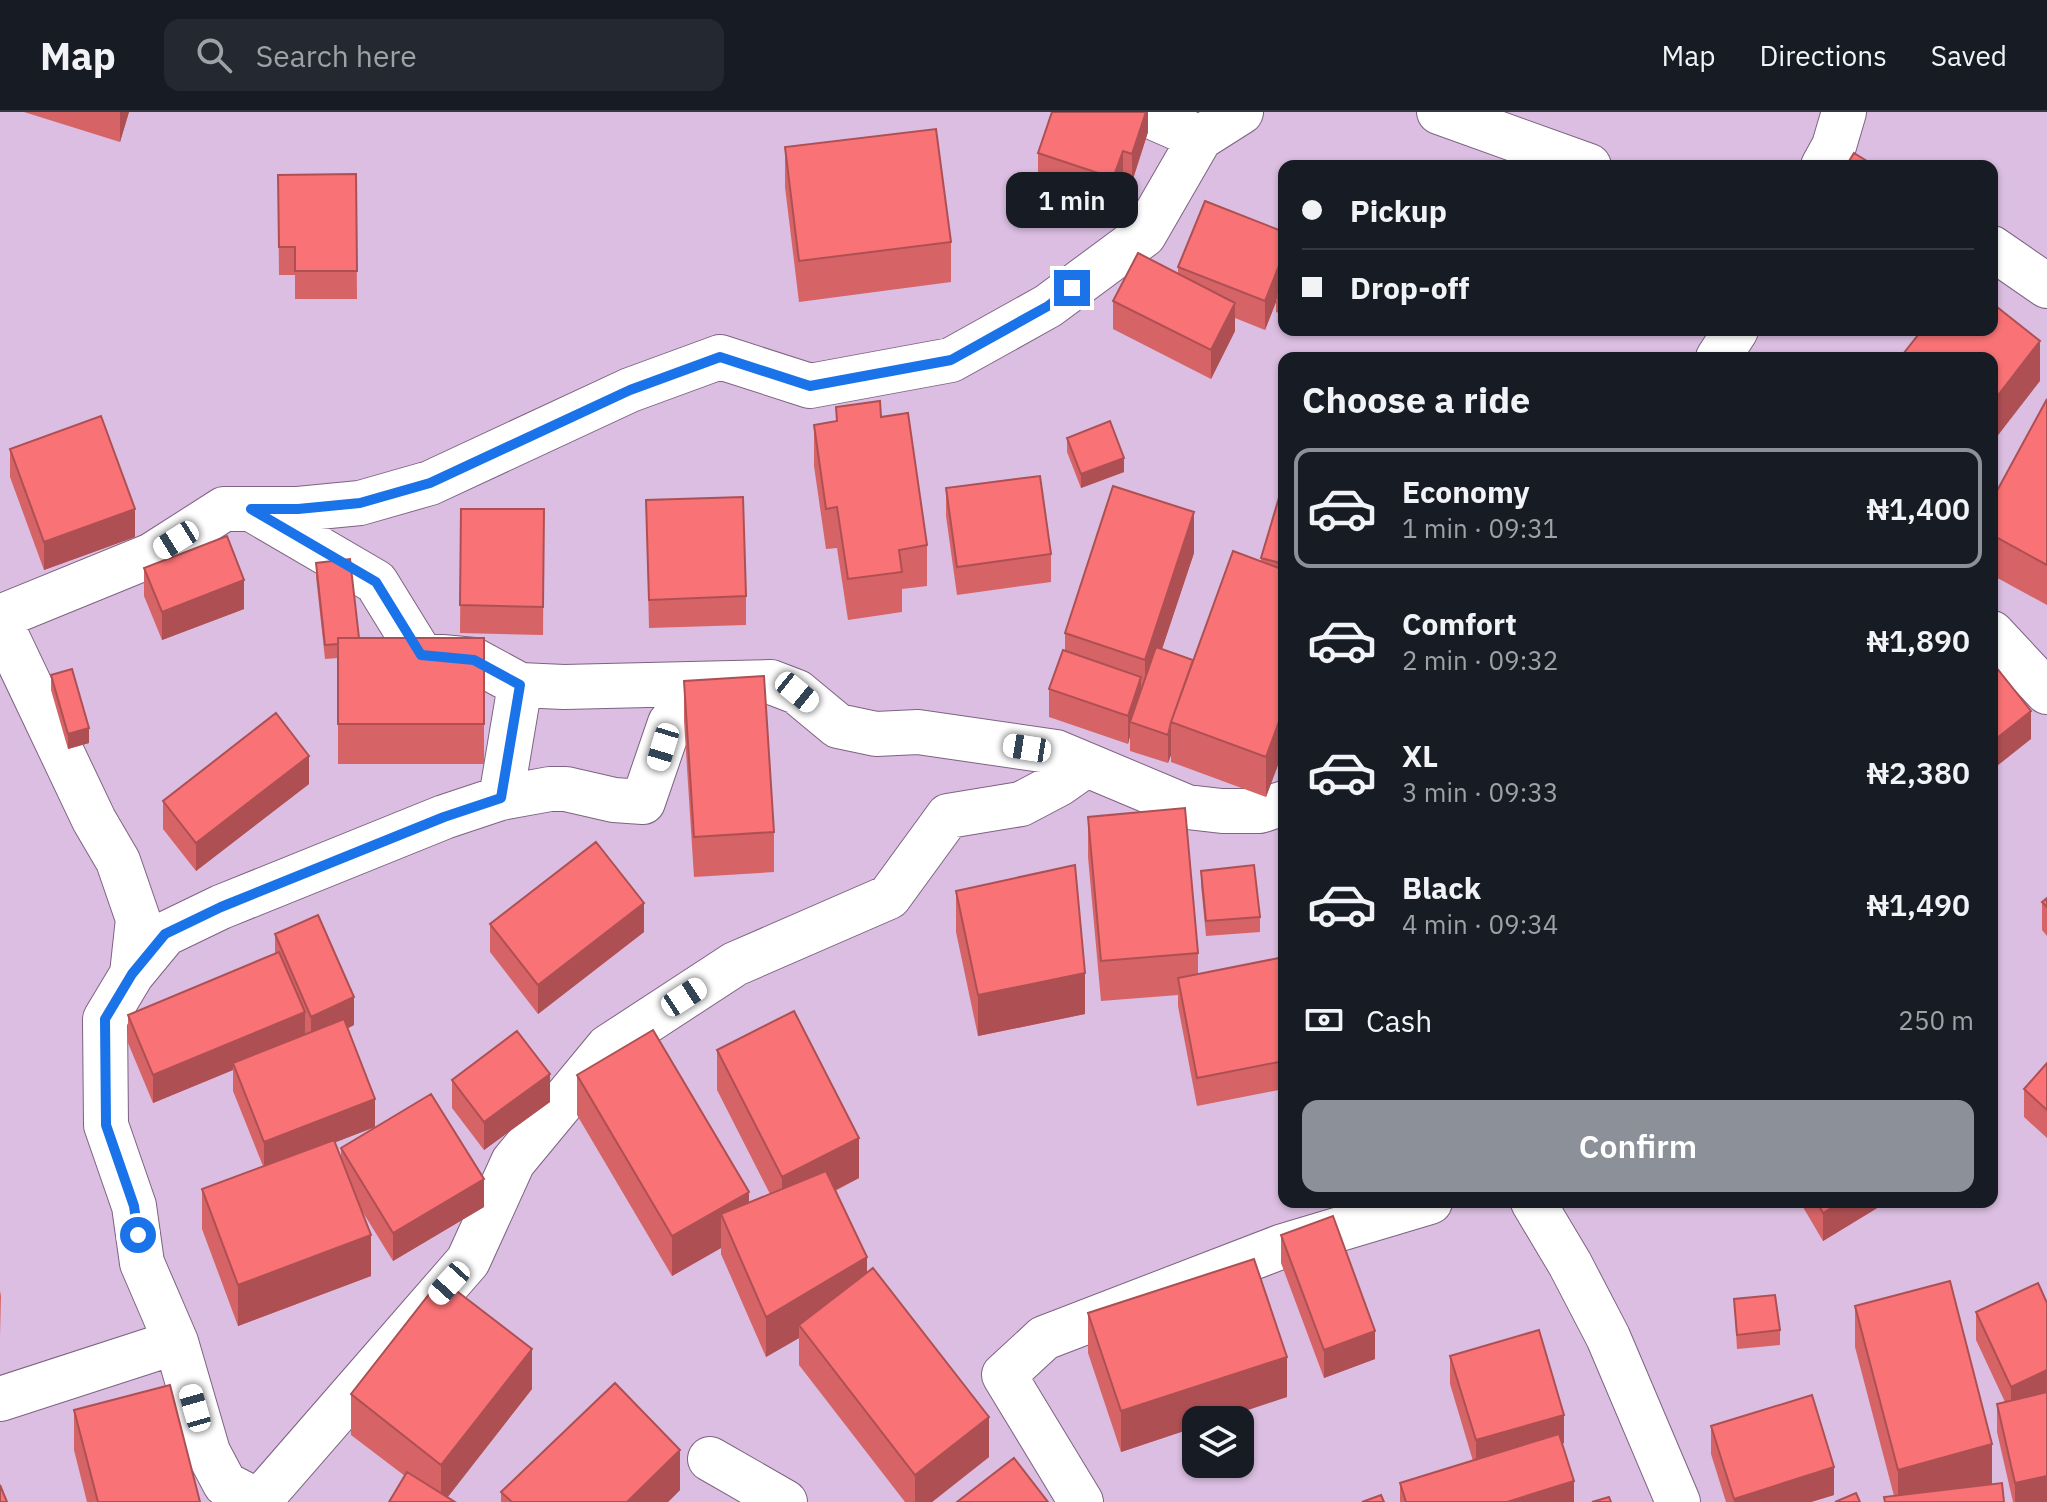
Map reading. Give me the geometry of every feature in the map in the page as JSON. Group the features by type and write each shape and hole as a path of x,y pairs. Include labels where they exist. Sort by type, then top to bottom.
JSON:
{"street":[{"path":"1141,112 1200,138"},
{"path":"132,974 138,919 118,861 94,820 0,619 152,555 224,509 298,509 360,503 430,483 630,390 720,357 810,386 951,360 1048,306 1144,235 1200,138 1241,112"},
{"path":"1439,112 1572,160"},
{"path":"1998,252 2047,286"},
{"path":"251,509 376,582 421,655 474,660 520,685 564,687 771,682 797,692 838,726 876,734 918,732 1056,752 1187,807 1260,811 1278,805"},
{"path":"1998,639 2047,692"},
{"path":"710,684 670,723 643,802 614,800 566,789 501,798 430,823 179,927 165,934 132,974 105,1019 106,1125 134,1206 142,1263 176,1342 208,1452 225,1484 260,1501 468,1261 513,1162 608,1047 735,964 889,897 948,816 1021,804 1059,784 1086,765"},
{"path":"501,798 520,685"},
{"path":"1081,1502 1004,1375 1044,1338 1283,1246 1410,1208"},
{"path":"1537,1208 1608,1337 1678,1502"},
{"path":"0,1399 176,1342"},
{"path":"710,1459 785,1502"}],"building":[{"path":"1052,112 1146,112 1132,154 1123,151 1113,178 1038,153"},
{"path":"936,129 951,242 799,261 785,147"},
{"path":"1854,153 1865,160 1850,160"},
{"path":"356,174 357,271 295,271 295,247 279,247 278,175"},
{"path":"1205,201 1278,230 1278,268 1265,301 1178,267"},
{"path":"1138,253 1235,303 1211,350 1113,301"},
{"path":"1998,308 2040,341 1998,395 1998,352 1905,352 1917,336 1998,336"},
{"path":"2047,399 2047,565 1998,538 1998,489"},
{"path":"880,401 881,417 908,413 927,545 899,550 902,572 848,579 837,507 826,509 814,425 837,421 836,407"},
{"path":"101,416 135,509 44,542 10,449"},
{"path":"1110,421 1124,458 1081,474 1067,438"},
{"path":"1040,476 1051,554 957,567 946,488"},
{"path":"1113,486 1194,512 1145,660 1065,633"},
{"path":"743,497 746,596 649,600 646,500"},
{"path":"1278,501 1278,562 1261,558"},
{"path":"461,509 544,509 543,607 460,605"},
{"path":"227,536 244,580 162,612 144,568"},
{"path":"1233,551 1278,568 1278,724 1266,757 1171,722"},
{"path":"350,559 359,638 338,638 338,644 325,645 316,563"},
{"path":"338,638 484,638 484,724 338,724"},
{"path":"1156,647 1193,660 1168,735 1130,722"},
{"path":"1063,650 1141,677 1128,716 1049,689"},
{"path":"72,669 89,728 68,734 51,675"},
{"path":"1998,670 2031,711 1998,737"},
{"path":"764,676 774,832 694,837 684,681"},
{"path":"276,713 309,756 196,843 163,801"},
{"path":"1185,808 1198,953 1101,961 1088,817"},
{"path":"596,842 644,903 538,985 490,924"},
{"path":"1075,865 1085,973 978,995 956,891"},
{"path":"1254,865 1260,917 1206,921 1201,871"},
{"path":"318,915 354,997 311,1017 275,934"},
{"path":"279,952 305,1012 153,1075 128,1015"},
{"path":"1278,958 1278,1062 1197,1078 1178,978"},
{"path":"794,1011 859,1138 782,1177 717,1050"},
{"path":"344,1019 375,1099 264,1142 233,1063"},
{"path":"653,1030 749,1192 672,1236 577,1075"},
{"path":"517,1031 550,1074 484,1122 452,1080"},
{"path":"2047,1063 2047,1110 2024,1089"},
{"path":"431,1094 484,1179 393,1233 341,1148"},
{"path":"334,1140 371,1235 238,1285 202,1189"},
{"path":"826,1171 867,1257 766,1317 721,1214"},
{"path":"1333,1216 1375,1331 1324,1350 1281,1235"},
{"path":"1254,1259 1287,1357 1121,1411 1088,1313"},
{"path":"873,1268 989,1417 915,1475 799,1325"},
{"path":"441,1279 532,1349 441,1465 351,1394"},
{"path":"1950,1281 1992,1444 1898,1470 1855,1306"},
{"path":"2038,1283 2047,1303 2047,1370 2011,1387 1976,1312"},
{"path":"1775,1295 1780,1330 1737,1335 1734,1299"},
{"path":"1539,1330 1564,1415 1476,1440 1450,1356"},
{"path":"615,1383 680,1450 627,1502 512,1502 501,1492"},
{"path":"170,1385 200,1502 98,1502 74,1410"},
{"path":"2047,1392 2047,1476 2015,1483 1997,1404"},
{"path":"1812,1395 1834,1467 1734,1499 1711,1426"},
{"path":"1559,1434 1574,1481 1507,1502 1406,1502 1400,1483"},
{"path":"1014,1458 1048,1502 957,1502"},
{"path":"407,1472 455,1502 389,1502"},
{"path":"2002,1483 2004,1502 1885,1502 1884,1497"},
{"path":"0,1485 7,1502 0,1502"},
{"path":"1856,1493 1860,1502 1835,1502"},
{"path":"1381,1495 1384,1502 1362,1502"},
{"path":"1609,1497 1611,1502 1592,1502"}],"route":[{"path":"138,1235 134,1206 106,1125 105,1019 132,974 165,934 221,907 444,817 501,798 520,685 474,660 421,655 376,582 251,509 298,509 360,503 430,483 630,390 720,357 810,386 951,360 1048,306 1072,288"}]}
